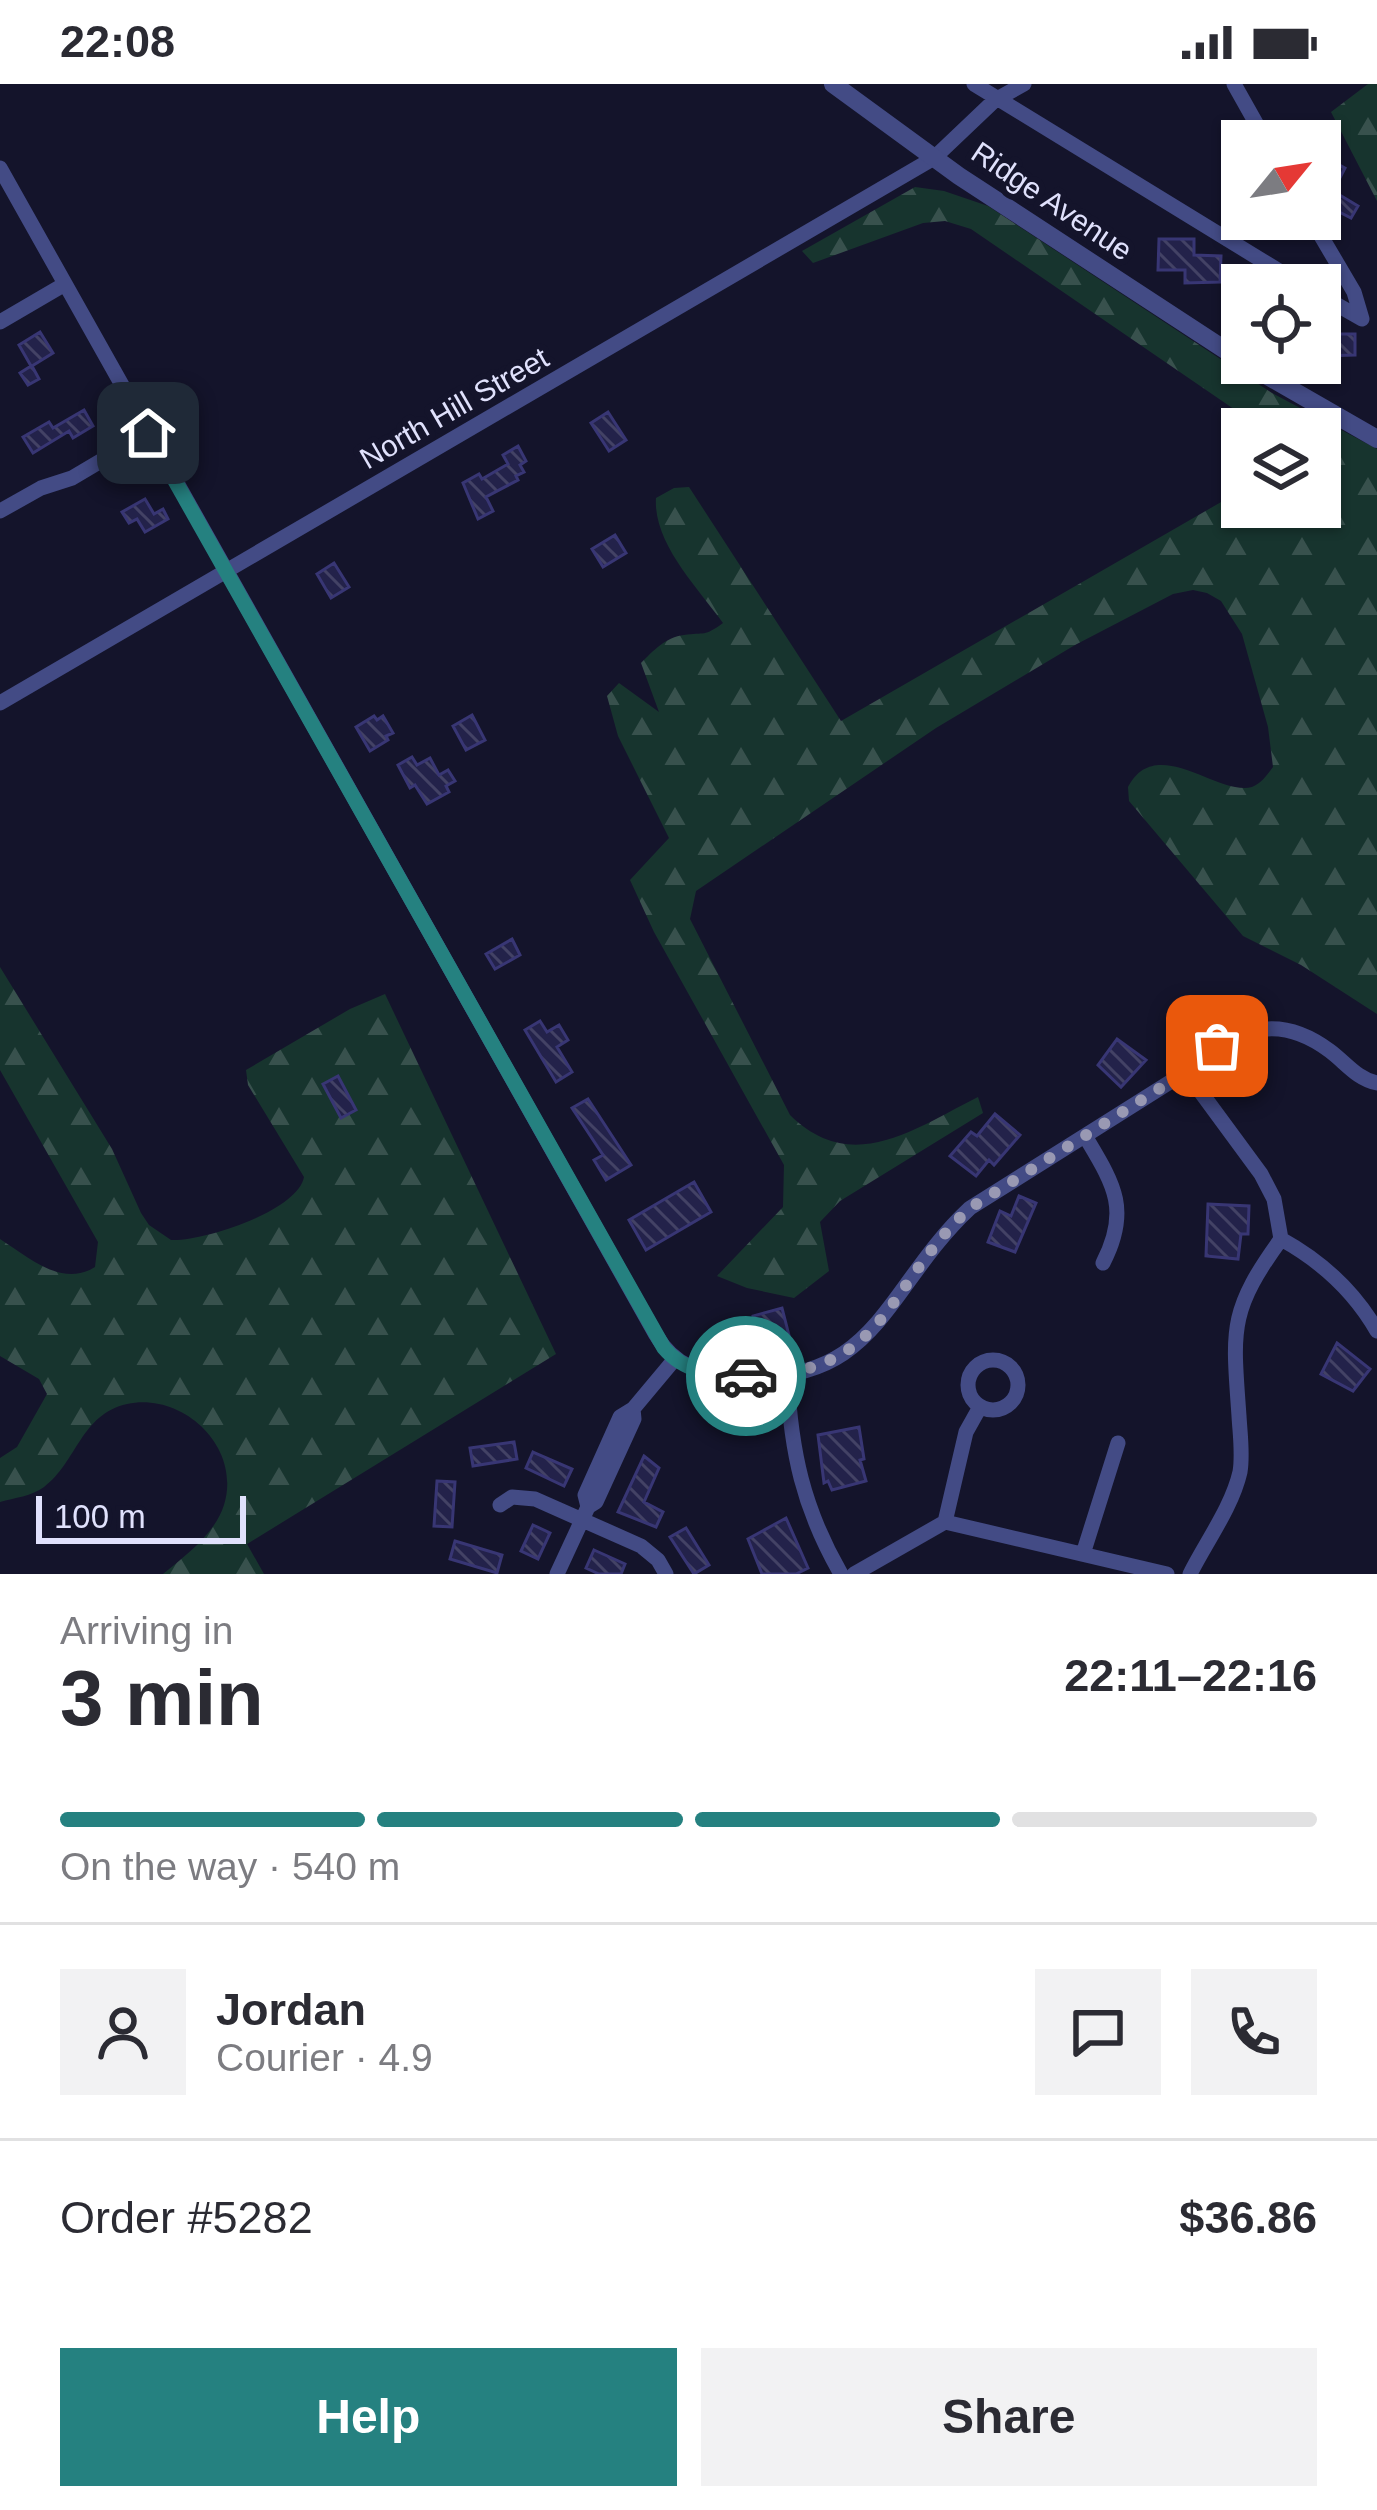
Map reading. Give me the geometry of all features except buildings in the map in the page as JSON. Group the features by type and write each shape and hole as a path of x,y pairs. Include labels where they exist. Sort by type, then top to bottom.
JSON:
{"street":[{"name":"Ridge Avenue","path":"833,84 934,158 1221,347"},
{"path":"974,84 1267,264"},
{"name":"North Hill Street","path":"0,703 934,158 994,100 1024,84"},
{"path":"1234,84 1254,120"},
{"path":"0,168 674,1360 714,1374 787,1376 831,1362 876,1328 957,1220 1186,1072 1217,1046 1250,1031 1272,1027 1309,1039 1356,1074 1377,1083"},
{"path":"1341,270 1362,319 1341,307"},
{"path":"0,322 65,284"},
{"name":"Ridge Avenue","path":"1282,384 1377,439"},
{"path":"0,511 40,488 71,478 148,433"},
{"path":"1186,1072 1262,1174 1274,1199 1281,1239 1241,1305 1232,1346 1240,1472 1190,1574"},
{"path":"1084,1136 1113,1182 1118,1202 1113,1244 1103,1263"},
{"path":"1281,1239 1315,1258 1377,1330"},
{"path":"557,1574 585,1513 596,1502 600,1479 634,1419 633,1409 674,1360"},
{"path":"787,1376 806,1503 841,1574"},
{"path":"945,1522 966,1432 980,1407"},
{"path":"1084,1554 1118,1443"},
{"path":"500,1505 524,1495 585,1513 641,1546 666,1574"},
{"path":"854,1574 945,1522 1167,1574"}],"green space":[{"path":"1368,84 1377,84 1377,201 1341,131 1341,120 1335,120 1331,112"},
{"path":"915,187 944,191 988,206 1221,359 1221,384 1258,384 1300,408 1232,408 971,229 945,221 923,223 813,263 802,251"},
{"path":"1341,430 1377,449 1377,1014 1301,965 1243,936 1129,801 1128,787 1140,772 1154,765 1238,787 1255,786 1273,767 1268,727 1242,634 1221,601 1193,590 1173,594 1075,645 936,728 696,891 690,919 790,1115 813,1133 860,1145 907,1133 978,1097 983,1113 840,1201 820,1222 829,1271 794,1298 717,1276 783,1207 784,1165 654,932 630,880 669,838 618,736 607,696 619,683 659,712 641,663 671,639 708,632 723,623 669,548 656,498 674,488 689,487 841,721 1221,502 1221,528 1341,528"},
{"path":"0,967 112,1149 141,1213 171,1240 204,1236 247,1222 298,1190 304,1177 248,1085 246,1070 350,1009 385,994 556,1354 247,1544 264,1574 163,1574 214,1525 227,1484 216,1444 187,1415 168,1407 148,1403 112,1409 89,1428 44,1487 0,1502 0,1458 17,1447 47,1394 39,1379 0,1356 0,1239 46,1268 70,1274 95,1267 98,1242 0,1070"}],"way so far":[{"path":"746,1376 787,1376 811,1370 859,1344 876,1328 944,1233 970,1208 1186,1072 1217,1046"}],"route":[{"path":"148,433 664,1348 674,1360 696,1370 746,1376"}]}
